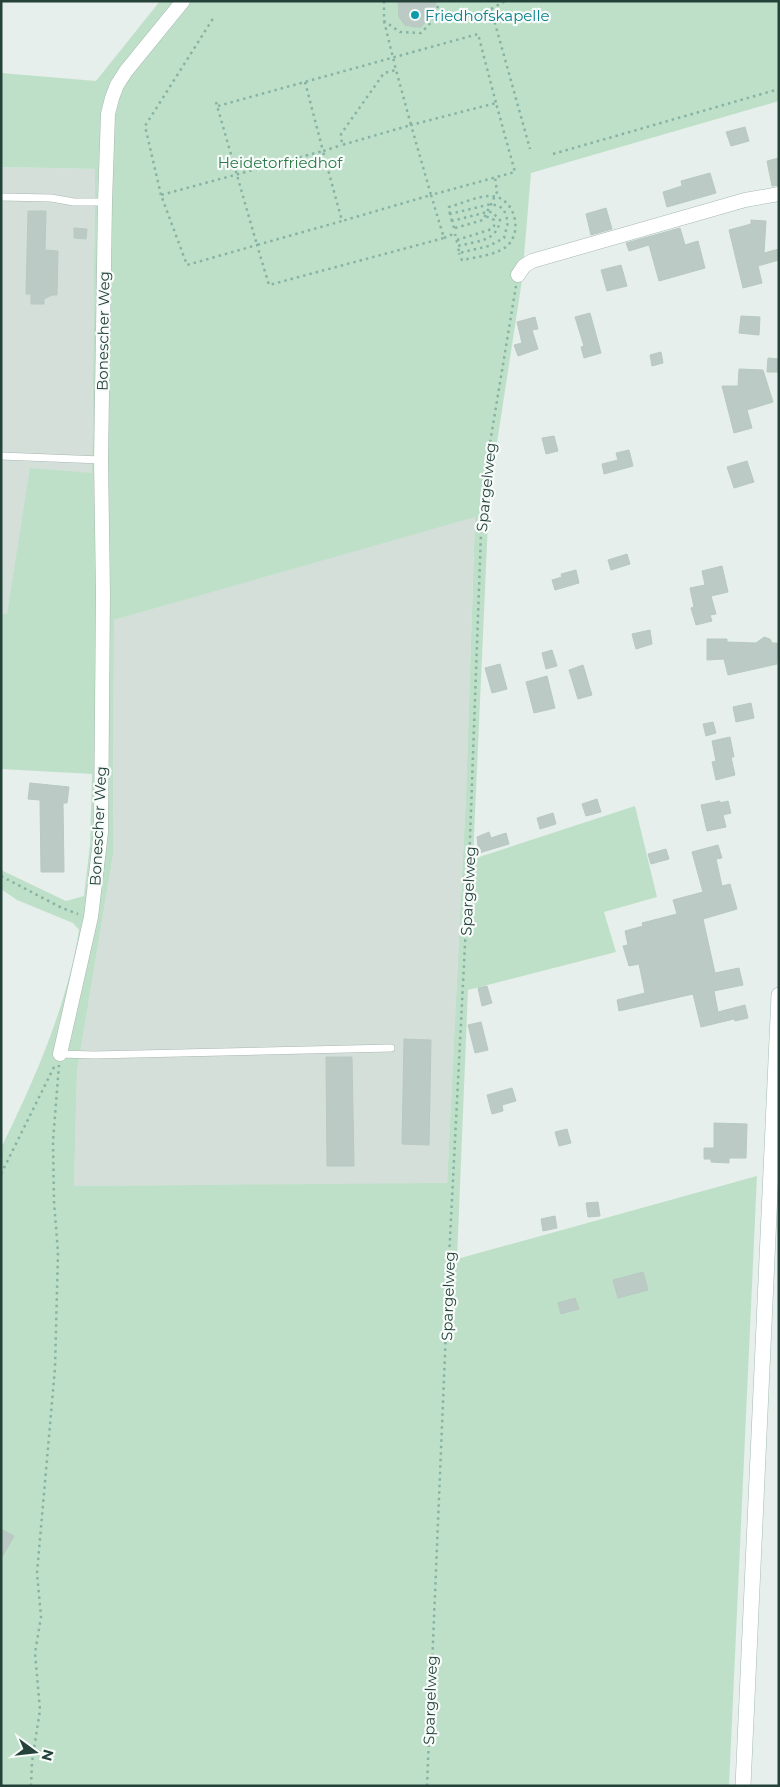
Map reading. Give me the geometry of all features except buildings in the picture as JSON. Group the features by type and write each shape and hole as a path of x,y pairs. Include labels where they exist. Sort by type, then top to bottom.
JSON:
{"main road":[{"path":"743,1786 779,994"}],"street":[{"name":"Bonescher Weg","path":"60,1054 91,917 101,832 102,460 107,127 112,98 117,85 126,71 183,1"},
{"path":"518,275 524,266 532,261 708,210 745,200 779,194"}],"lane":[{"path":"1,197 105,202"},
{"path":"1,456 102,460"},
{"path":"60,1054 94,1055 390,1048"}],"path":[{"path":"384,1 384,21 396,70 444,238"},
{"path":"384,21 400,32 421,33 435,18 440,1"},
{"path":"435,18 455,20 491,9 505,1"},
{"path":"491,9 530,149"},
{"path":"214,17 145,126 161,195 187,264 257,245 515,172 478,34 217,104 257,245 269,285 455,234"},
{"path":"342,145 341,134 384,73 396,70"},
{"path":"305,81 342,221"},
{"path":"553,154 779,89"},
{"path":"161,195 496,103"},
{"path":"454,228 483,220 497,192 495,177"},
{"path":"489,196 495,197 502,200 512,212 516,228 508,244 491,253 462,260 450,214 449,208 489,196"},
{"path":"450,214 491,204 499,206 506,215 508,222 504,238 488,246 459,253"},
{"path":"452,221 487,212 492,212 500,220 500,226 494,236 458,246"},
{"path":"457,240 489,230 494,226 494,220 485,217"},
{"name":"Spargelweg","path":"427,1786 449,1258 470,856 481,532 490,443 518,275"},
{"path":"1,876 62,908 91,917"},
{"path":"1,1174 60,1054"},
{"path":"31,1786 32,1762 40,1710 35,1653 42,1617 37,1573 55,1368 58,1252 54,1202 53,1141 60,1054"}],"shaded area":[{"path":"1,167 95,169 92,473 7,615 1,614"},
{"path":"475,516 466,794 447,1184 74,1186 77,1072 113,855 114,620"}],"green space":[{"name":"Heidetorfriedhof","path":"160,1 779,1 779,101 531,173 522,280 492,475 488,522 473,859 635,806 657,897 604,912 616,952 468,990 457,1259 757,1176 729,1786 1,1786 1,1148 26,1096 48,1042 67,986 79,930 73,923 17,900 1,889 1,870 66,901 84,896 90,845 92,774 1,769 1,614 7,614 30,468 92,473 95,169 1,167 1,73 96,81","holes":["475,517 466,794 447,1183 74,1186 77,1072 113,855 114,620"]}],"place":[{"name":"Friedhofskapelle","path":"415,15"}]}
